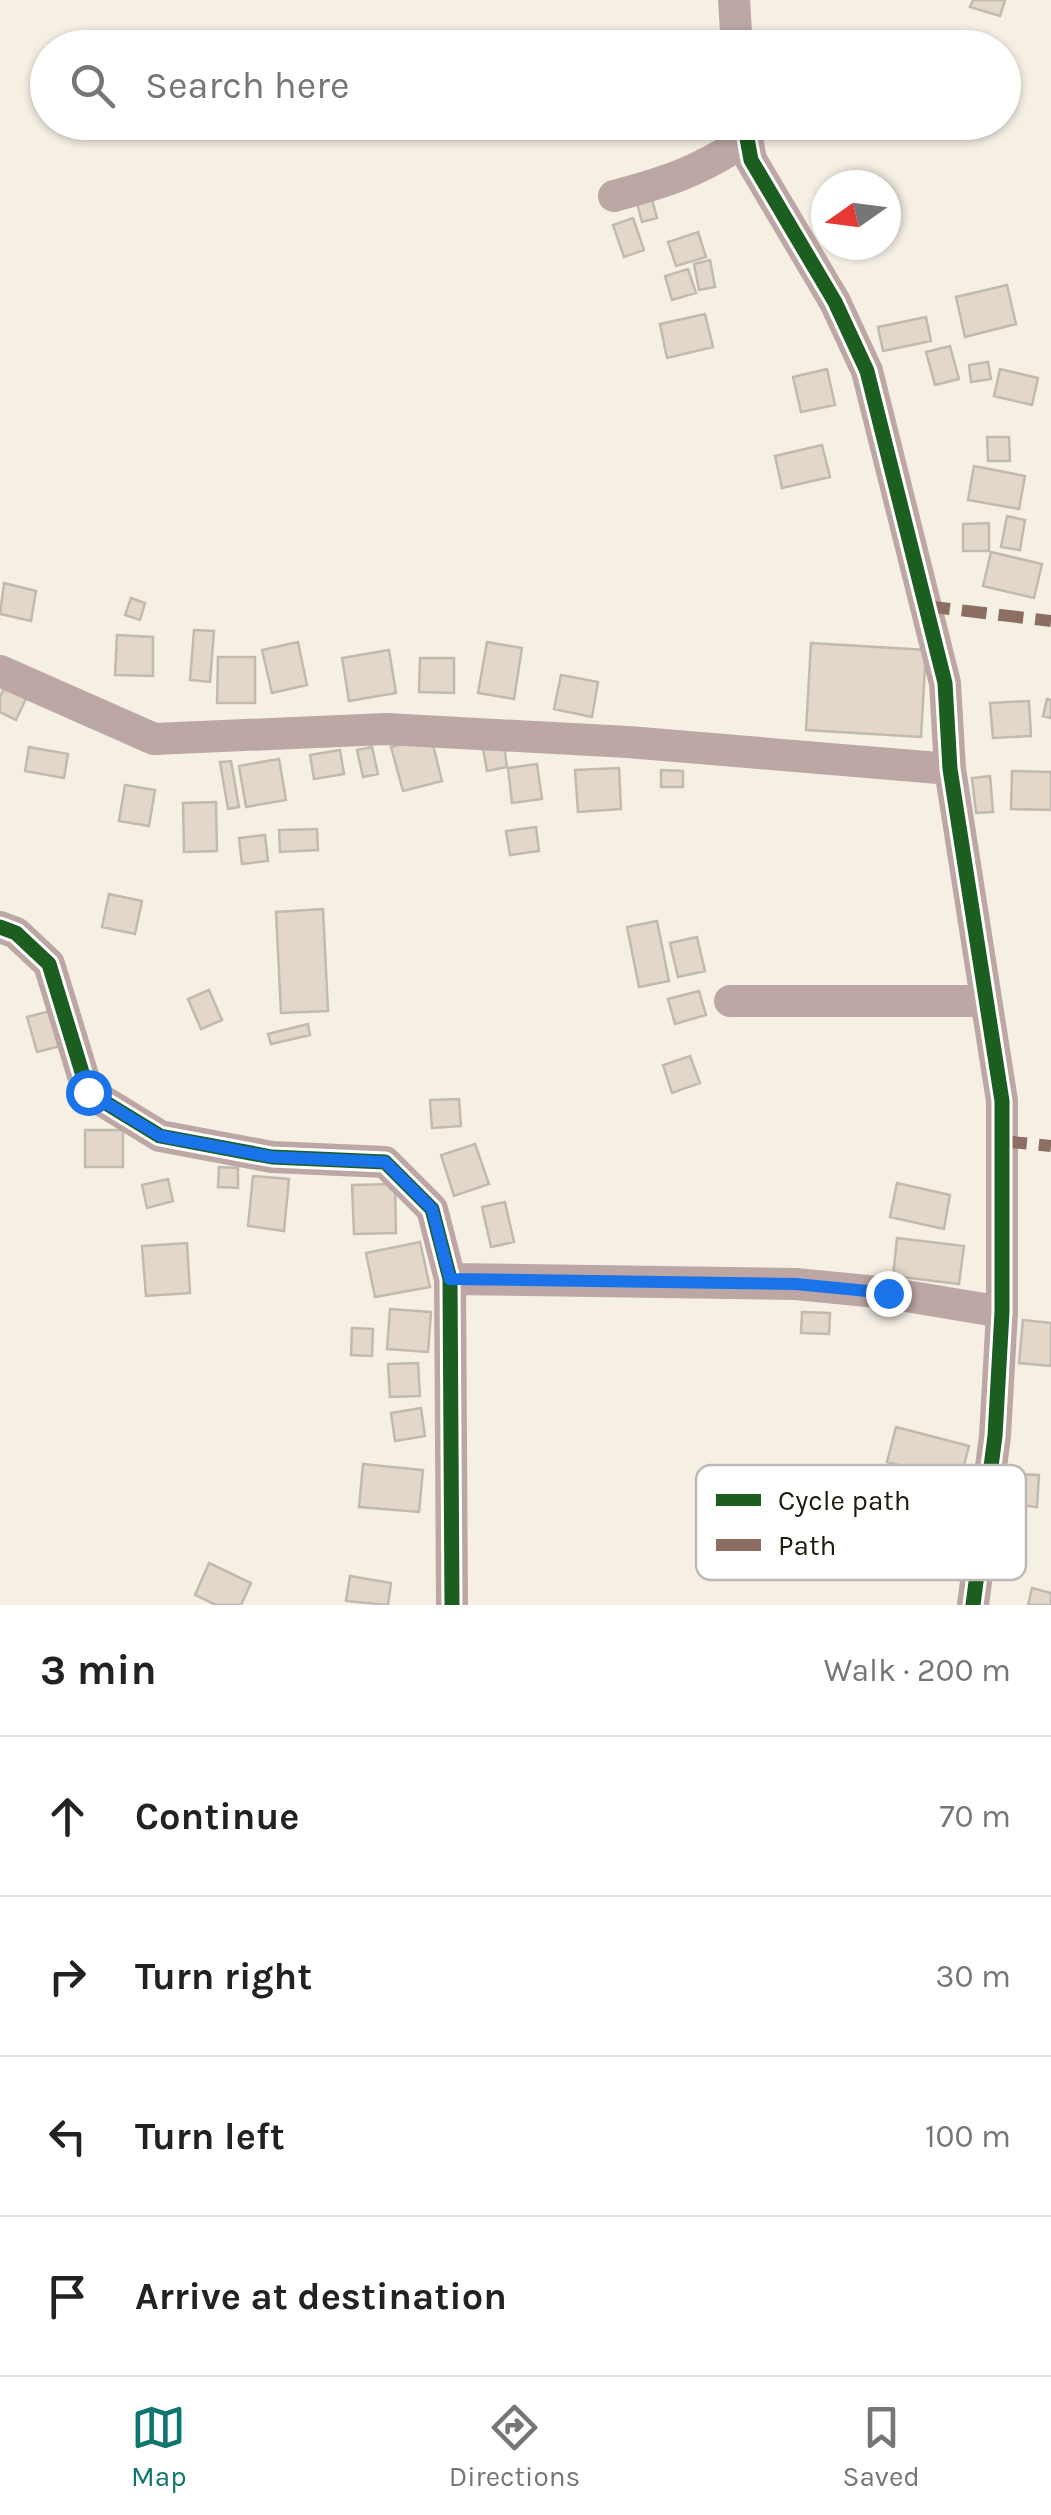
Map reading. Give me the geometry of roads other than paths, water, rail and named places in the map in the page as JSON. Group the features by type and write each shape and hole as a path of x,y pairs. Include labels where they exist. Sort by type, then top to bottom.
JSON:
{"street":[{"path":"734,0 736,30"},
{"path":"614,196 676,180 703,168 735,140"},
{"path":"746,140 752,160 835,302 866,371 945,683 950,769 1002,1101 1002,1312 991,1465"},
{"path":"0,671 154,739 386,729 628,742 950,769"},
{"path":"0,927 16,932 49,964 88,1092 160,1136 272,1157 385,1162 432,1209 450,1279 452,1605"},
{"path":"730,1001 984,1001"},
{"path":"450,1279 796,1284 888,1293 1002,1312"},
{"path":"973,1605 976,1580"}]}
